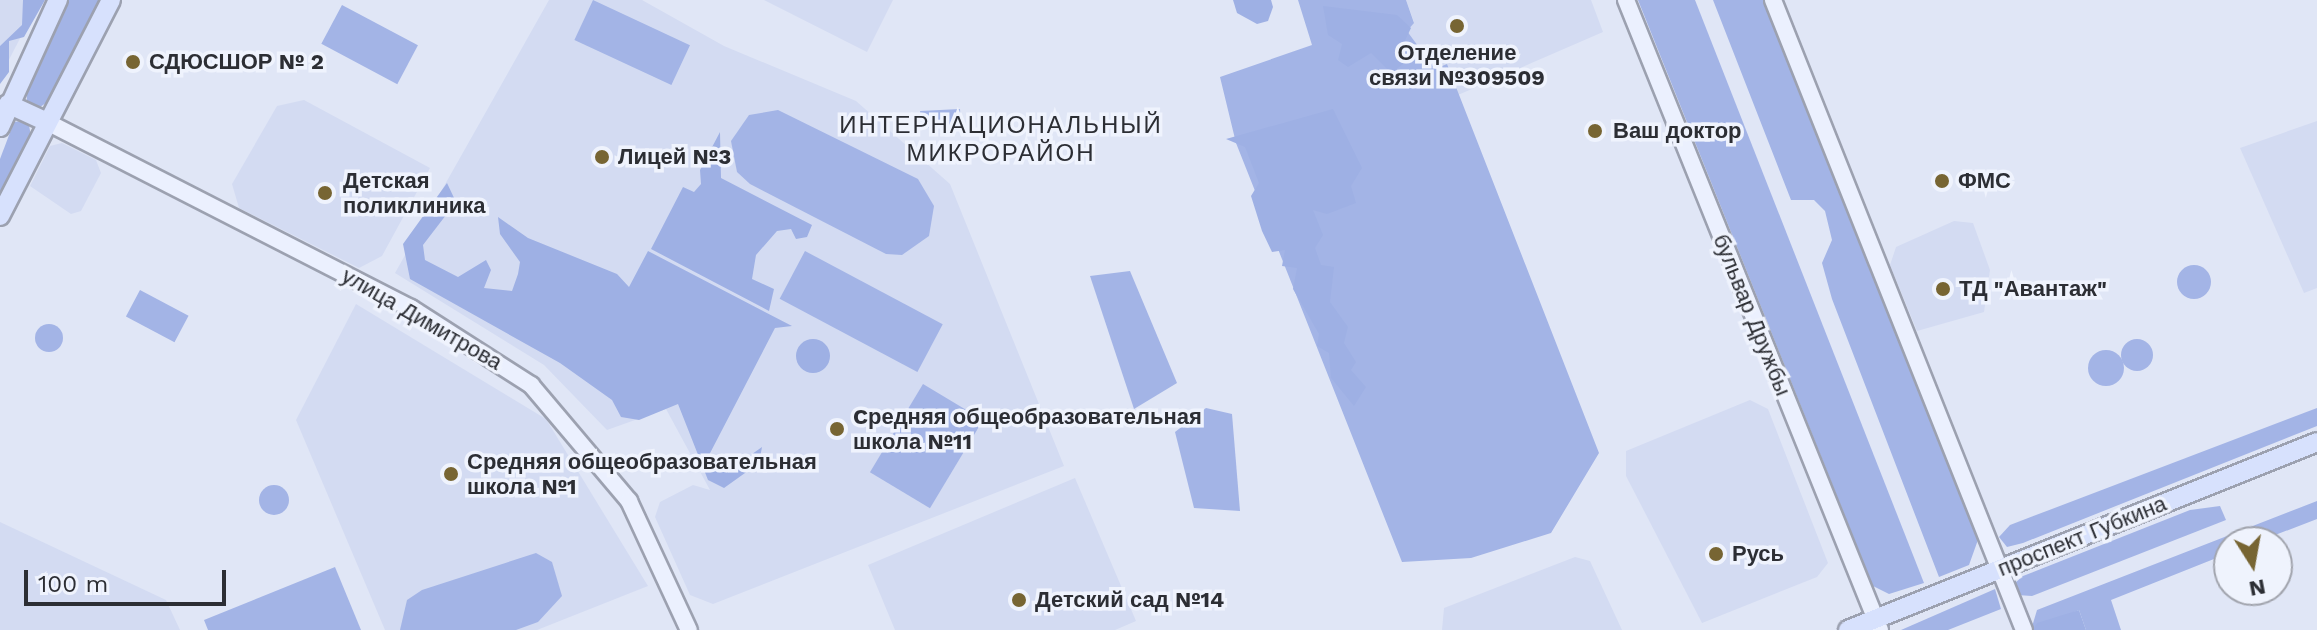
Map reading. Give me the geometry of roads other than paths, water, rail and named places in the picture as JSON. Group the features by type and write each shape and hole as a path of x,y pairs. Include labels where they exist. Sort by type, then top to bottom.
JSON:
{"main road":[{"path":"0,127 58,0"},
{"path":"0,216 111,0"},
{"name":"бульвар Дружбы","path":"1626,0 1877,625"},
{"path":"1773,0 2024,630"},
{"path":"8,104 47,122"},
{"name":"улица Димитрова","path":"47,122 411,308 531,385 629,501 689,630"},
{"name":"проспект Губкина","path":"1848,630 1877,625 2001,569 2317,442"}],"place":[{"name":"Отделение связи №309509","path":"1457,26"},
{"name":"СДЮСШОР № 2","path":"133,62"},
{"name":"Ваш доктор","path":"1595,131"},
{"name":"Лицей №3","path":"602,157"},
{"name":"ФМС","path":"1942,181"},
{"name":"Детская поликлиника","path":"325,193"},
{"name":"ТД \"Авантаж\"","path":"1943,289"},
{"name":"Cредняя общеобразовательная школа №11","path":"837,429"},
{"name":"Средняя общеобразовательная школа №1","path":"451,474"},
{"name":"Русь","path":"1716,554"},
{"name":"Детский сад №14","path":"1019,600"}],"district":[{"name":"ИНТЕРНАЦИОНАЛЬНЫЙ МИКРОРАЙОН","path":"1001,140"}]}
